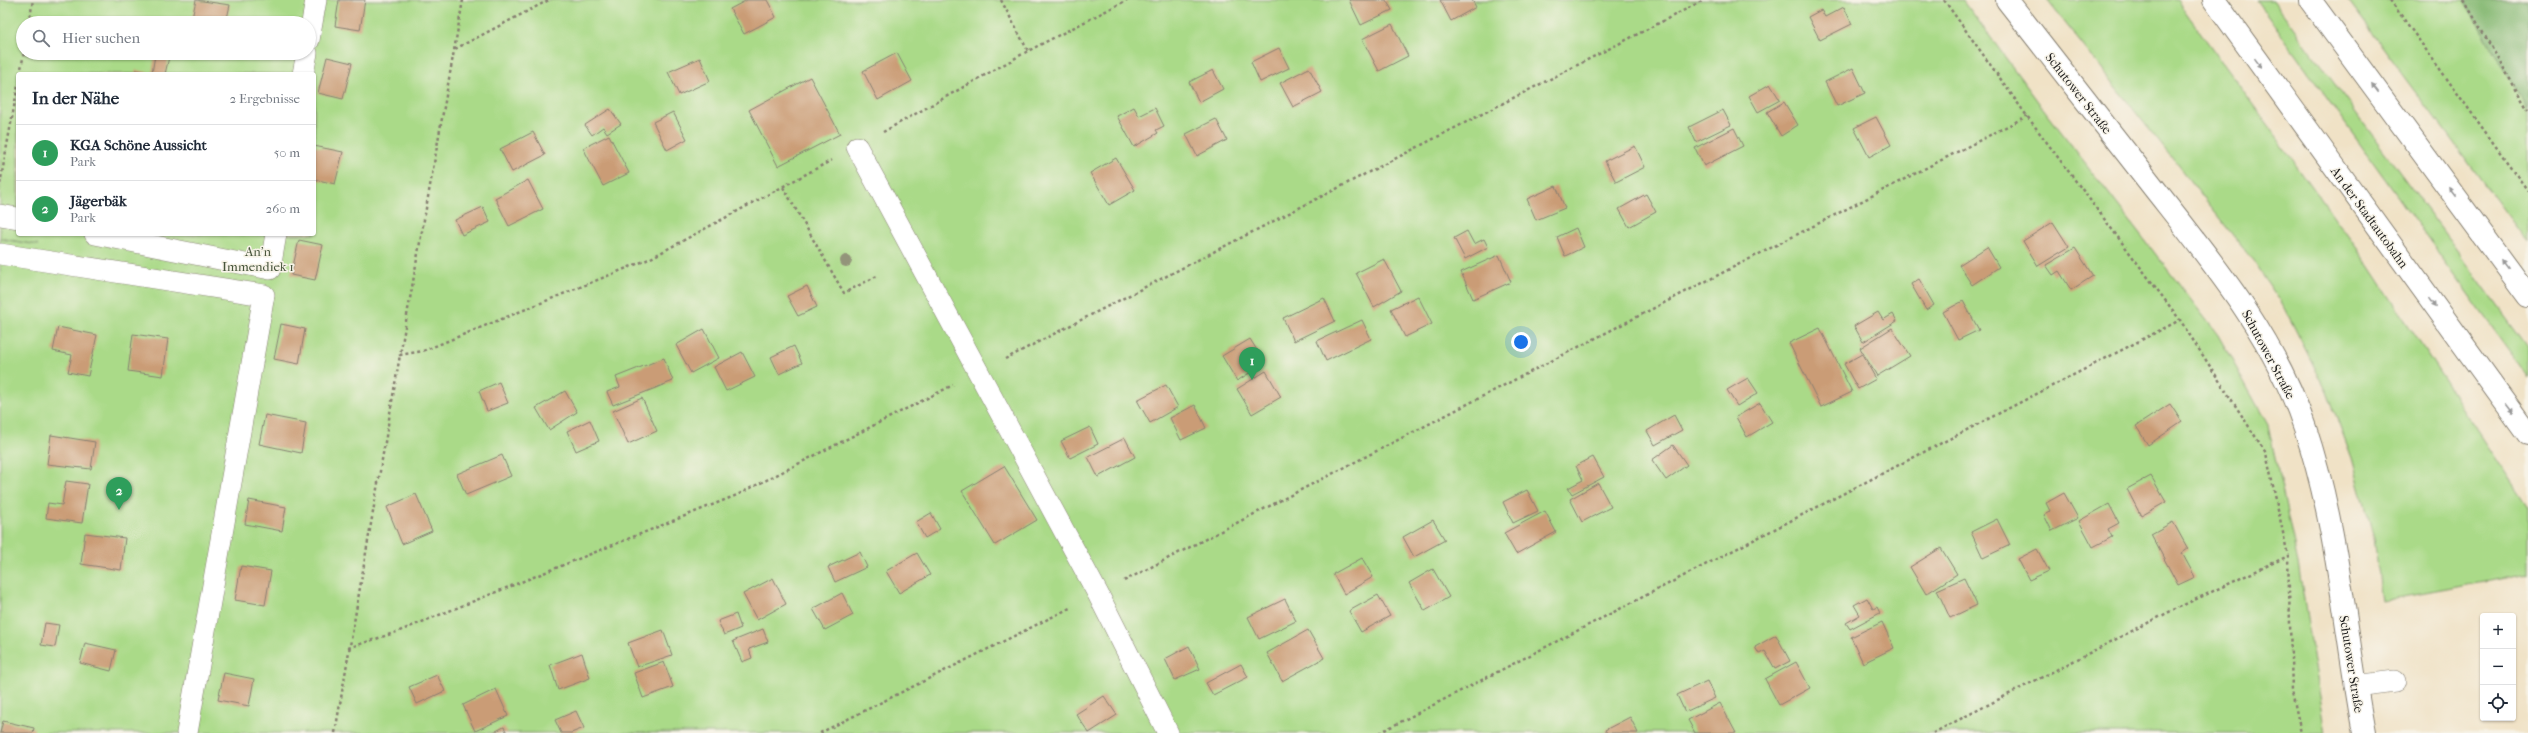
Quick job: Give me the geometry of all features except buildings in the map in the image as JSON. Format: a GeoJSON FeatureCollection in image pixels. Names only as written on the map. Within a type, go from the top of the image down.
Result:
{"type":"FeatureCollection","features":[{"type":"Feature","properties":{"kind":"main road","name":"Schutower Straße"},"geometry":{"type":"LineString","coordinates":[[2007,0],[2207,255],[2252,318],[2286,379],[2305,427],[2324,490],[2355,686],[2364,733]]}},
{"type":"Feature","properties":{"kind":"main road","name":"An der Stadtautobahn"},"geometry":{"type":"LineString","coordinates":[[2214,0],[2528,434]]}},
{"type":"Feature","properties":{"kind":"main road"},"geometry":{"type":"LineString","coordinates":[[2310,0],[2528,296]]}},
{"type":"Feature","properties":{"kind":"lane"},"geometry":{"type":"LineString","coordinates":[[313,16],[316,0]]}},
{"type":"Feature","properties":{"kind":"lane"},"geometry":{"type":"LineString","coordinates":[[303,72],[306,60]]}},
{"type":"Feature","properties":{"kind":"lane"},"geometry":{"type":"LineString","coordinates":[[857,147],[980,372],[1098,594],[1168,733]]}},
{"type":"Feature","properties":{"kind":"lane"},"geometry":{"type":"LineString","coordinates":[[0,215],[16,218]]}},
{"type":"Feature","properties":{"kind":"lane"},"geometry":{"type":"LineString","coordinates":[[105,236],[270,269],[276,236]]}},
{"type":"Feature","properties":{"kind":"lane"},"geometry":{"type":"LineString","coordinates":[[0,254],[264,295],[187,733]]}},
{"type":"Feature","properties":{"kind":"lane"},"geometry":{"type":"LineString","coordinates":[[2355,686],[2395,681]]}},
{"type":"Feature","properties":{"kind":"path"},"geometry":{"type":"LineString","coordinates":[[30,16],[33,0]]}},
{"type":"Feature","properties":{"kind":"path"},"geometry":{"type":"LineString","coordinates":[[334,733],[463,0]]}},
{"type":"Feature","properties":{"kind":"path"},"geometry":{"type":"LineString","coordinates":[[454,49],[549,0]]}},
{"type":"Feature","properties":{"kind":"path"},"geometry":{"type":"LineString","coordinates":[[1001,0],[1028,50]]}},
{"type":"Feature","properties":{"kind":"path"},"geometry":{"type":"LineString","coordinates":[[400,355],[423,351],[649,259],[857,147],[1028,50],[1126,0]]}},
{"type":"Feature","properties":{"kind":"path"},"geometry":{"type":"LineString","coordinates":[[348,648],[397,632],[737,495],[980,372],[1704,0]]}},
{"type":"Feature","properties":{"kind":"path"},"geometry":{"type":"LineString","coordinates":[[1944,0],[2027,116],[2180,320],[2266,453],[2288,556],[2292,691],[2301,733]]}},
{"type":"Feature","properties":{"kind":"path"},"geometry":{"type":"LineString","coordinates":[[2390,0],[2528,191]]}},
{"type":"Feature","properties":{"kind":"path"},"geometry":{"type":"LineString","coordinates":[[2464,0],[2528,110]]}},
{"type":"Feature","properties":{"kind":"path"},"geometry":{"type":"LineString","coordinates":[[20,72],[23,60]]}},
{"type":"Feature","properties":{"kind":"path"},"geometry":{"type":"LineString","coordinates":[[0,184],[16,96]]}},
{"type":"Feature","properties":{"kind":"path"},"geometry":{"type":"LineString","coordinates":[[820,733],[1098,594],[2027,116]]}},
{"type":"Feature","properties":{"kind":"path"},"geometry":{"type":"LineString","coordinates":[[783,187],[844,293],[879,275]]}},
{"type":"Feature","properties":{"kind":"path"},"geometry":{"type":"LineString","coordinates":[[1379,733],[2180,320]]}},
{"type":"Feature","properties":{"kind":"path"},"geometry":{"type":"LineString","coordinates":[[1933,733],[2173,610],[2288,556]]}},
{"type":"Feature","properties":{"kind":"green space","name":"An'n Immendiek 1"},"geometry":{"type":"Polygon","coordinates":[[[0,0],[1963,0],[2039,103],[2218,335],[2268,425],[2298,563],[2326,733],[0,733],[0,239],[38,245],[0,238],[0,0]]]}},
{"type":"Feature","properties":{"kind":"green space"},"geometry":{"type":"Polygon","coordinates":[[[2047,0],[2177,0],[2366,261],[2528,507],[2528,574],[2382,601],[2374,538],[2352,458],[2327,392],[2285,309],[2254,262],[2047,0]]]}},
{"type":"Feature","properties":{"kind":"green space"},"geometry":{"type":"Polygon","coordinates":[[[2256,0],[2273,0],[2528,347],[2528,377],[2256,0]]]}},
{"type":"Feature","properties":{"kind":"green space"},"geometry":{"type":"Polygon","coordinates":[[[2348,0],[2464,0],[2528,110],[2528,243],[2348,0]]]}},
{"type":"Feature","properties":{"kind":"green space"},"geometry":{"type":"Polygon","coordinates":[[[2464,0],[2528,0],[2528,110],[2464,0]]]}},
{"type":"Feature","properties":{"kind":"place","name":"KGA Schöne Aussicht"},"geometry":{"type":"Point","coordinates":[1252,380]}},
{"type":"Feature","properties":{"kind":"place","name":"Jägerbäk"},"geometry":{"type":"Point","coordinates":[119,510]}}]}
